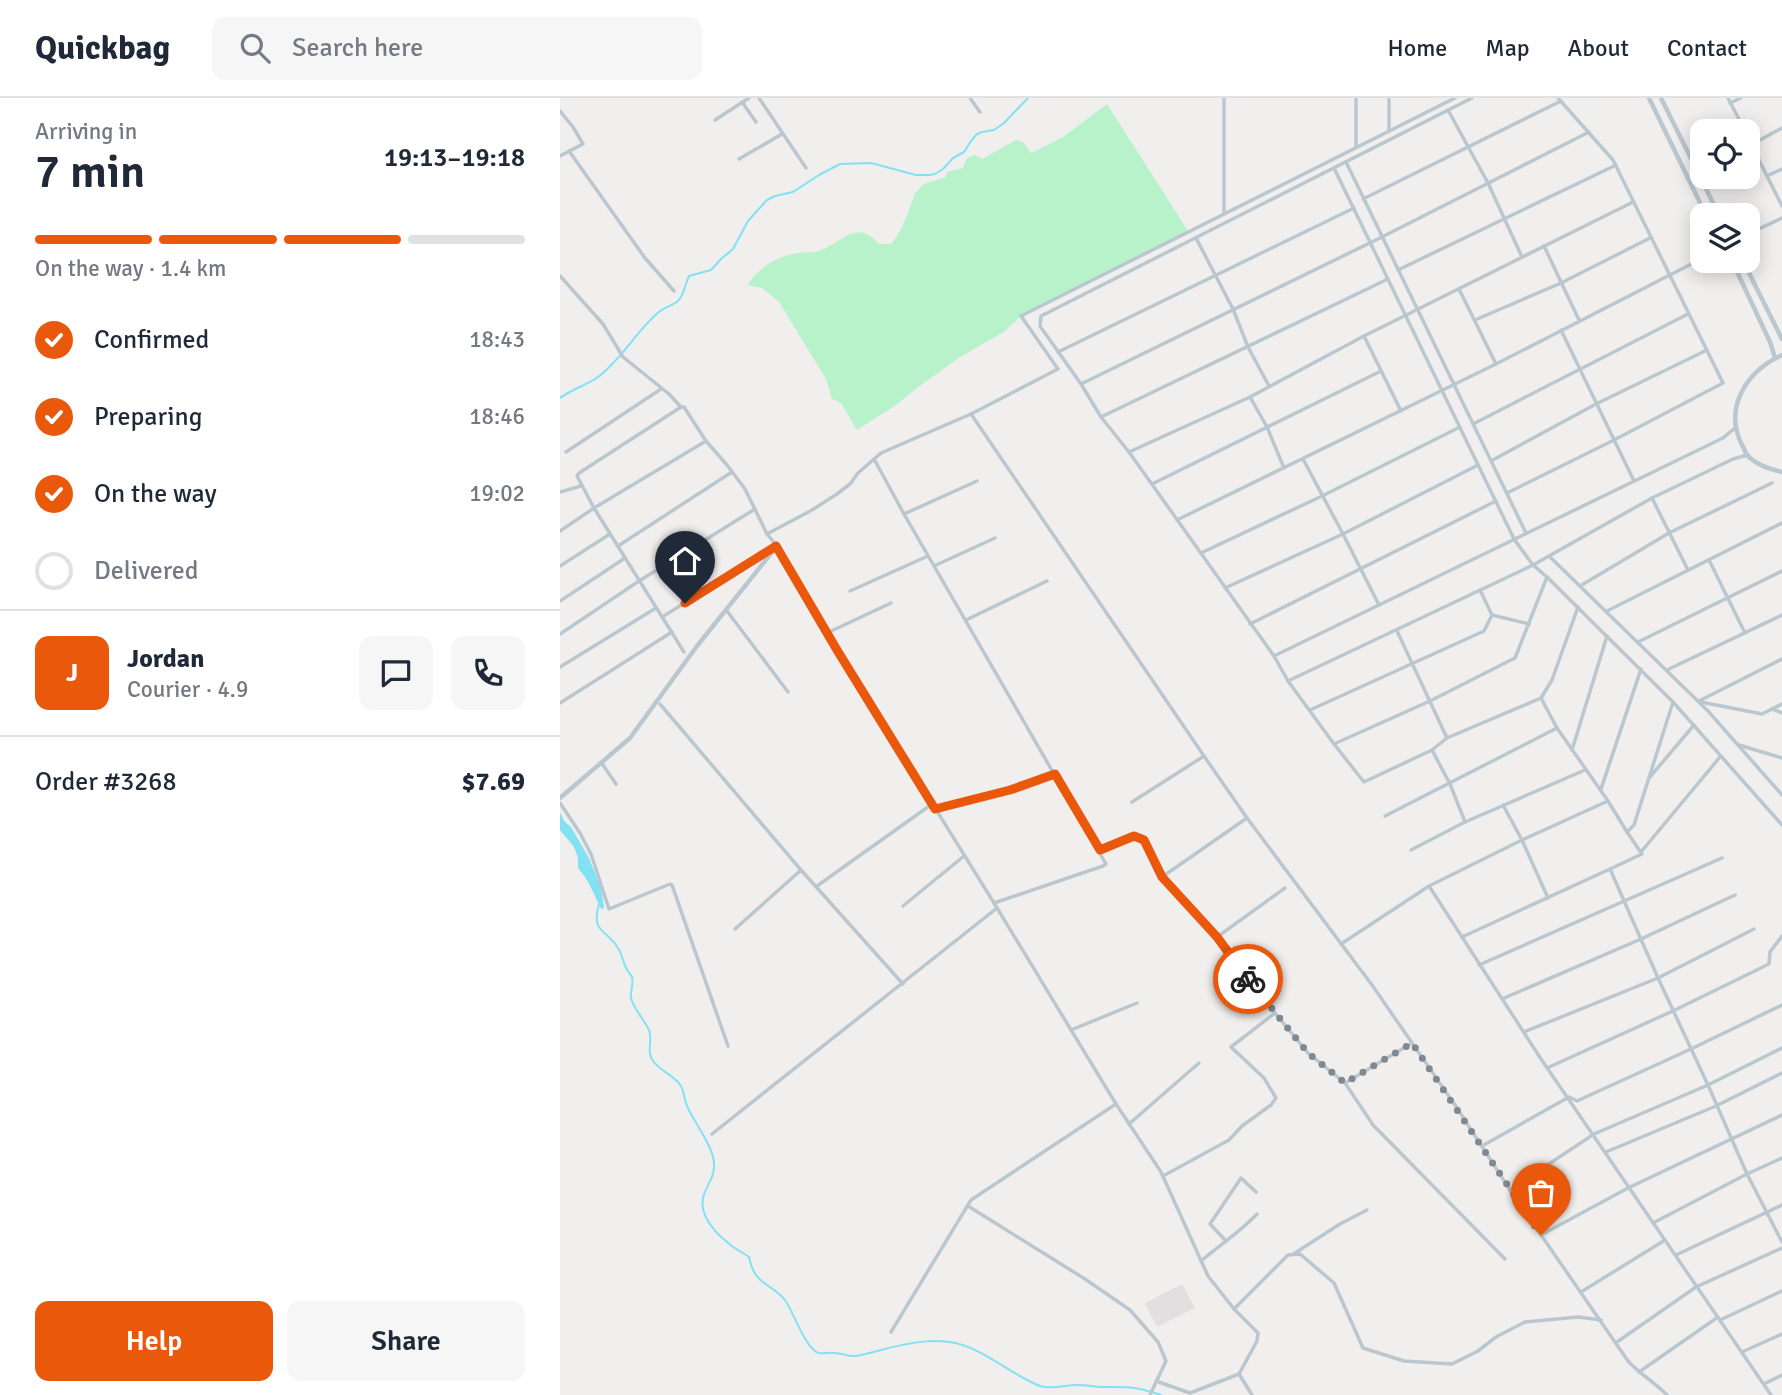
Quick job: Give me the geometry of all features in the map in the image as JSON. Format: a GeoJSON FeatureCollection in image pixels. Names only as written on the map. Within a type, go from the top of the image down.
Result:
{"type":"FeatureCollection","features":[{"type":"Feature","properties":{"kind":"street"},"geometry":{"type":"LineString","coordinates":[[715,120],[749,98]]}},
{"type":"Feature","properties":{"kind":"street"},"geometry":{"type":"LineString","coordinates":[[759,98],[806,168]]}},
{"type":"Feature","properties":{"kind":"street"},"geometry":{"type":"LineString","coordinates":[[970,98],[980,112]]}},
{"type":"Feature","properties":{"kind":"street"},"geometry":{"type":"LineString","coordinates":[[1224,98],[1224,213]]}},
{"type":"Feature","properties":{"kind":"street"},"geometry":{"type":"LineString","coordinates":[[1356,98],[1356,147]]}},
{"type":"Feature","properties":{"kind":"street"},"geometry":{"type":"LineString","coordinates":[[1389,98],[1389,131]]}},
{"type":"Feature","properties":{"kind":"street"},"geometry":{"type":"LineString","coordinates":[[767,534],[837,494],[850,484],[873,458],[971,414],[1058,369],[1021,316],[1455,98]]}},
{"type":"Feature","properties":{"kind":"street"},"geometry":{"type":"LineString","coordinates":[[1472,98],[1041,316],[1040,326],[1101,417],[1129,452],[1274,656],[1288,681],[1364,782],[1432,750],[1447,738],[1541,698],[1552,680],[1578,607]]}},
{"type":"Feature","properties":{"kind":"street"},"geometry":{"type":"LineString","coordinates":[[1649,98],[1700,203]]}},
{"type":"Feature","properties":{"kind":"street"},"geometry":{"type":"LineString","coordinates":[[1661,98],[1713,203]]}},
{"type":"Feature","properties":{"kind":"street"},"geometry":{"type":"LineString","coordinates":[[1739,119],[1729,101],[1741,98]]}},
{"type":"Feature","properties":{"kind":"street"},"geometry":{"type":"LineString","coordinates":[[1363,199],[1560,100],[1616,165],[1707,350],[1723,383],[1507,493]]}},
{"type":"Feature","properties":{"kind":"street"},"geometry":{"type":"LineString","coordinates":[[742,102],[756,122]]}},
{"type":"Feature","properties":{"kind":"street"},"geometry":{"type":"LineString","coordinates":[[1448,110],[1488,183],[1522,257]]}},
{"type":"Feature","properties":{"kind":"street"},"geometry":{"type":"LineString","coordinates":[[560,111],[583,143],[560,156]]}},
{"type":"Feature","properties":{"kind":"street"},"geometry":{"type":"LineString","coordinates":[[1760,140],[1782,128]]}},
{"type":"Feature","properties":{"kind":"street"},"geometry":{"type":"LineString","coordinates":[[1081,384],[1589,132]]}},
{"type":"Feature","properties":{"kind":"street"},"geometry":{"type":"LineString","coordinates":[[738,159],[782,134]]}},
{"type":"Feature","properties":{"kind":"street"},"geometry":{"type":"LineString","coordinates":[[569,151],[645,258],[674,290]]}},
{"type":"Feature","properties":{"kind":"street"},"geometry":{"type":"LineString","coordinates":[[1346,162],[1527,533]]}},
{"type":"Feature","properties":{"kind":"street"},"geometry":{"type":"LineString","coordinates":[[1760,162],[1782,206]]}},
{"type":"Feature","properties":{"kind":"street"},"geometry":{"type":"LineString","coordinates":[[1398,270],[1616,165]]}},
{"type":"Feature","properties":{"kind":"street"},"geometry":{"type":"LineString","coordinates":[[1334,168],[1514,539],[1533,565],[1673,702],[1782,825]]}},
{"type":"Feature","properties":{"kind":"street"},"geometry":{"type":"LineString","coordinates":[[1767,176],[1782,169]]}},
{"type":"Feature","properties":{"kind":"street"},"geometry":{"type":"LineString","coordinates":[[1129,452],[1250,397],[1364,336],[1633,202]]}},
{"type":"Feature","properties":{"kind":"street"},"geometry":{"type":"LineString","coordinates":[[1058,352],[1354,208]]}},
{"type":"Feature","properties":{"kind":"street"},"geometry":{"type":"LineString","coordinates":[[1760,228],[1782,218]]}},
{"type":"Feature","properties":{"kind":"street"},"geometry":{"type":"LineString","coordinates":[[1196,238],[1269,386]]}},
{"type":"Feature","properties":{"kind":"street"},"geometry":{"type":"LineString","coordinates":[[1475,320],[1561,283],[1651,238]]}},
{"type":"Feature","properties":{"kind":"street"},"geometry":{"type":"LineString","coordinates":[[1544,246],[1579,321]]}},
{"type":"Feature","properties":{"kind":"street"},"geometry":{"type":"LineString","coordinates":[[1177,520],[1496,364],[1690,264]]}},
{"type":"Feature","properties":{"kind":"street"},"geometry":{"type":"LineString","coordinates":[[1738,273],[1775,358]]}},
{"type":"Feature","properties":{"kind":"street"},"geometry":{"type":"LineString","coordinates":[[1749,273],[1782,339]]}},
{"type":"Feature","properties":{"kind":"street"},"geometry":{"type":"LineString","coordinates":[[560,276],[603,324],[623,357],[684,407],[706,441],[745,489],[767,534],[827,633],[1163,1176],[1208,1276],[1234,1309],[1258,1333],[1257,1341],[1239,1374],[1190,1394],[1156,1381]]}},
{"type":"Feature","properties":{"kind":"street"},"geometry":{"type":"LineString","coordinates":[[1101,417],[1388,279]]}},
{"type":"Feature","properties":{"kind":"street"},"geometry":{"type":"LineString","coordinates":[[1459,289],[1496,364]]}},
{"type":"Feature","properties":{"kind":"street"},"geometry":{"type":"LineString","coordinates":[[1473,424],[1688,314]]}},
{"type":"Feature","properties":{"kind":"street"},"geometry":{"type":"LineString","coordinates":[[1561,331],[1634,481]]}},
{"type":"Feature","properties":{"kind":"street"},"geometry":{"type":"LineString","coordinates":[[1364,336],[1401,411]]}},
{"type":"Feature","properties":{"kind":"street"},"geometry":{"type":"LineString","coordinates":[[1491,461],[1596,404],[1707,350]]}},
{"type":"Feature","properties":{"kind":"street"},"geometry":{"type":"LineString","coordinates":[[1782,355],[1758,370],[1745,384],[1739,396],[1735,428],[1748,455],[1770,469],[1782,472]]}},
{"type":"Feature","properties":{"kind":"street"},"geometry":{"type":"LineString","coordinates":[[1152,484],[1381,372]]}},
{"type":"Feature","properties":{"kind":"street"},"geometry":{"type":"LineString","coordinates":[[566,452],[661,389]]}},
{"type":"Feature","properties":{"kind":"street"},"geometry":{"type":"LineString","coordinates":[[1250,397],[1267,427],[1284,468]]}},
{"type":"Feature","properties":{"kind":"street"},"geometry":{"type":"LineString","coordinates":[[681,407],[579,473],[577,477],[684,652]]}},
{"type":"Feature","properties":{"kind":"street"},"geometry":{"type":"LineString","coordinates":[[971,414],[1204,757],[1372,985],[1628,1362],[1667,1395]]}},
{"type":"Feature","properties":{"kind":"street"},"geometry":{"type":"LineString","coordinates":[[1201,554],[1460,427]]}},
{"type":"Feature","properties":{"kind":"street"},"geometry":{"type":"LineString","coordinates":[[1274,656],[1723,438],[1735,428]]}},
{"type":"Feature","properties":{"kind":"street"},"geometry":{"type":"LineString","coordinates":[[560,531],[706,441]]}},
{"type":"Feature","properties":{"kind":"street"},"geometry":{"type":"LineString","coordinates":[[1288,681],[1533,565],[1652,498],[1733,459],[1748,455]]}},
{"type":"Feature","properties":{"kind":"street"},"geometry":{"type":"LineString","coordinates":[[712,1134],[903,984],[996,905],[1106,864],[873,458]]}},
{"type":"Feature","properties":{"kind":"street"},"geometry":{"type":"LineString","coordinates":[[1303,459],[1379,605]]}},
{"type":"Feature","properties":{"kind":"street"},"geometry":{"type":"LineString","coordinates":[[1225,588],[1343,534],[1479,465]]}},
{"type":"Feature","properties":{"kind":"street"},"geometry":{"type":"LineString","coordinates":[[618,546],[732,472]]}},
{"type":"Feature","properties":{"kind":"street"},"geometry":{"type":"LineString","coordinates":[[904,514],[978,481]]}},
{"type":"Feature","properties":{"kind":"street"},"geometry":{"type":"LineString","coordinates":[[1580,586],[1669,533],[1772,483]]}},
{"type":"Feature","properties":{"kind":"street"},"geometry":{"type":"LineString","coordinates":[[560,492],[581,486]]}},
{"type":"Feature","properties":{"kind":"street"},"geometry":{"type":"LineString","coordinates":[[1652,498],[1688,570]]}},
{"type":"Feature","properties":{"kind":"street"},"geometry":{"type":"LineString","coordinates":[[1251,624],[1496,501]]}},
{"type":"Feature","properties":{"kind":"street"},"geometry":{"type":"LineString","coordinates":[[560,634],[755,509]]}},
{"type":"Feature","properties":{"kind":"street"},"geometry":{"type":"LineString","coordinates":[[1607,611],[1782,523]]}},
{"type":"Feature","properties":{"kind":"street"},"geometry":{"type":"LineString","coordinates":[[560,566],[610,534]]}},
{"type":"Feature","properties":{"kind":"street"},"geometry":{"type":"LineString","coordinates":[[934,566],[995,538]]}},
{"type":"Feature","properties":{"kind":"street"},"geometry":{"type":"LineString","coordinates":[[728,1046],[672,885],[610,909],[591,854],[560,800],[630,738],[776,546]]}},
{"type":"Feature","properties":{"kind":"street"},"geometry":{"type":"LineString","coordinates":[[662,617],[776,546]]}},
{"type":"Feature","properties":{"kind":"street"},"geometry":{"type":"LineString","coordinates":[[850,590],[928,556]]}},
{"type":"Feature","properties":{"kind":"street"},"geometry":{"type":"LineString","coordinates":[[1549,556],[1699,701],[1782,795]]}},
{"type":"Feature","properties":{"kind":"street"},"geometry":{"type":"LineString","coordinates":[[560,601],[625,558]]}},
{"type":"Feature","properties":{"kind":"street"},"geometry":{"type":"LineString","coordinates":[[1709,560],[1745,633]]}},
{"type":"Feature","properties":{"kind":"street"},"geometry":{"type":"LineString","coordinates":[[1638,642],[1782,571]]}},
{"type":"Feature","properties":{"kind":"street"},"geometry":{"type":"LineString","coordinates":[[1334,744],[1430,701],[1515,658],[1547,576]]}},
{"type":"Feature","properties":{"kind":"street"},"geometry":{"type":"LineString","coordinates":[[966,620],[1046,581]]}},
{"type":"Feature","properties":{"kind":"street"},"geometry":{"type":"LineString","coordinates":[[1480,590],[1492,615]]}},
{"type":"Feature","properties":{"kind":"street"},"geometry":{"type":"LineString","coordinates":[[827,633],[891,603]]}},
{"type":"Feature","properties":{"kind":"street"},"geometry":{"type":"LineString","coordinates":[[560,667],[656,608]]}},
{"type":"Feature","properties":{"kind":"street"},"geometry":{"type":"LineString","coordinates":[[727,611],[788,692]]}},
{"type":"Feature","properties":{"kind":"street"},"geometry":{"type":"LineString","coordinates":[[1492,615],[1529,624]]}},
{"type":"Feature","properties":{"kind":"street"},"geometry":{"type":"LineString","coordinates":[[1310,710],[1484,631],[1492,615]]}},
{"type":"Feature","properties":{"kind":"street"},"geometry":{"type":"LineString","coordinates":[[1667,670],[1782,615]]}},
{"type":"Feature","properties":{"kind":"street"},"geometry":{"type":"LineString","coordinates":[[1396,631],[1447,738]]}},
{"type":"Feature","properties":{"kind":"street"},"geometry":{"type":"LineString","coordinates":[[560,703],[672,632]]}},
{"type":"Feature","properties":{"kind":"street"},"geometry":{"type":"LineString","coordinates":[[1572,750],[1607,636]]}},
{"type":"Feature","properties":{"kind":"street"},"geometry":{"type":"LineString","coordinates":[[1699,701],[1782,659]]}},
{"type":"Feature","properties":{"kind":"street"},"geometry":{"type":"LineString","coordinates":[[1601,789],[1641,669]]}},
{"type":"Feature","properties":{"kind":"street"},"geometry":{"type":"LineString","coordinates":[[1541,698],[1557,728],[1601,789],[1641,852]]}},
{"type":"Feature","properties":{"kind":"street"},"geometry":{"type":"LineString","coordinates":[[1699,701],[1762,714],[1782,704]]}},
{"type":"Feature","properties":{"kind":"street"},"geometry":{"type":"LineString","coordinates":[[1627,832],[1634,825],[1673,702]]}},
{"type":"Feature","properties":{"kind":"street"},"geometry":{"type":"LineString","coordinates":[[660,704],[801,870],[903,984]]}},
{"type":"Feature","properties":{"kind":"street"},"geometry":{"type":"LineString","coordinates":[[1772,709],[1782,713]]}},
{"type":"Feature","properties":{"kind":"street"},"geometry":{"type":"LineString","coordinates":[[1649,779],[1694,725]]}},
{"type":"Feature","properties":{"kind":"street"},"geometry":{"type":"LineString","coordinates":[[1385,817],[1557,728]]}},
{"type":"Feature","properties":{"kind":"street"},"geometry":{"type":"LineString","coordinates":[[1737,744],[1782,758]]}},
{"type":"Feature","properties":{"kind":"street"},"geometry":{"type":"LineString","coordinates":[[1432,750],[1450,784],[1465,822]]}},
{"type":"Feature","properties":{"kind":"street"},"geometry":{"type":"LineString","coordinates":[[1462,937],[1642,854],[1721,756]]}},
{"type":"Feature","properties":{"kind":"street"},"geometry":{"type":"LineString","coordinates":[[1132,802],[1204,757]]}},
{"type":"Feature","properties":{"kind":"street"},"geometry":{"type":"LineString","coordinates":[[601,762],[616,784]]}},
{"type":"Feature","properties":{"kind":"street"},"geometry":{"type":"LineString","coordinates":[[1410,850],[1465,822],[1585,770]]}},
{"type":"Feature","properties":{"kind":"street"},"geometry":{"type":"LineString","coordinates":[[816,886],[933,807],[1010,790],[1055,774]]}},
{"type":"Feature","properties":{"kind":"street"},"geometry":{"type":"LineString","coordinates":[[1341,944],[1429,886],[1608,801]]}},
{"type":"Feature","properties":{"kind":"street"},"geometry":{"type":"LineString","coordinates":[[1503,805],[1548,898]]}},
{"type":"Feature","properties":{"kind":"street"},"geometry":{"type":"LineString","coordinates":[[1162,877],[1247,818]]}},
{"type":"Feature","properties":{"kind":"street"},"geometry":{"type":"LineString","coordinates":[[1100,850],[1134,836],[1144,840],[1162,877],[1217,937],[1308,1053],[1345,1083],[1373,1125],[1505,1259]]}},
{"type":"Feature","properties":{"kind":"street"},"geometry":{"type":"LineString","coordinates":[[903,906],[964,856]]}},
{"type":"Feature","properties":{"kind":"street"},"geometry":{"type":"LineString","coordinates":[[1479,965],[1721,858]]}},
{"type":"Feature","properties":{"kind":"street"},"geometry":{"type":"LineString","coordinates":[[1610,869],[1746,1174],[1782,1242]]}},
{"type":"Feature","properties":{"kind":"street"},"geometry":{"type":"LineString","coordinates":[[735,929],[801,870]]}},
{"type":"Feature","properties":{"kind":"street"},"geometry":{"type":"LineString","coordinates":[[1429,886],[1547,1068],[1771,1395]]}},
{"type":"Feature","properties":{"kind":"street"},"geometry":{"type":"LineString","coordinates":[[1217,937],[1285,888]]}},
{"type":"Feature","properties":{"kind":"street"},"geometry":{"type":"LineString","coordinates":[[1502,999],[1735,895]]}},
{"type":"Feature","properties":{"kind":"street"},"geometry":{"type":"LineString","coordinates":[[1524,1032],[1658,978],[1755,929]]}},
{"type":"Feature","properties":{"kind":"street"},"geometry":{"type":"LineString","coordinates":[[1547,1068],[1769,964],[1770,952],[1782,936]]}},
{"type":"Feature","properties":{"kind":"street"},"geometry":{"type":"LineString","coordinates":[[1071,1030],[1137,1003]]}},
{"type":"Feature","properties":{"kind":"street"},"geometry":{"type":"LineString","coordinates":[[1569,1097],[1577,1101],[1782,1005]]}},
{"type":"Feature","properties":{"kind":"street"},"geometry":{"type":"LineString","coordinates":[[1163,1176],[1229,1140],[1276,1098],[1264,1078],[1231,1047],[1275,1013]]}},
{"type":"Feature","properties":{"kind":"street"},"geometry":{"type":"LineString","coordinates":[[1345,1083],[1412,1043]]}},
{"type":"Feature","properties":{"kind":"street"},"geometry":{"type":"LineString","coordinates":[[1510,1190],[1594,1134],[1708,1085],[1782,1048]]}},
{"type":"Feature","properties":{"kind":"street"},"geometry":{"type":"LineString","coordinates":[[1129,1124],[1199,1063]]}},
{"type":"Feature","properties":{"kind":"street"},"geometry":{"type":"LineString","coordinates":[[1606,1152],[1716,1106],[1782,1073]]}},
{"type":"Feature","properties":{"kind":"street"},"geometry":{"type":"LineString","coordinates":[[1482,1146],[1569,1097]]}},
{"type":"Feature","properties":{"kind":"street"},"geometry":{"type":"LineString","coordinates":[[891,1332],[971,1200],[1116,1104]]}},
{"type":"Feature","properties":{"kind":"street"},"geometry":{"type":"LineString","coordinates":[[1541,1235],[1628,1188],[1782,1115]]}},
{"type":"Feature","properties":{"kind":"street"},"geometry":{"type":"LineString","coordinates":[[1653,1223],[1782,1158]]}},
{"type":"Feature","properties":{"kind":"street"},"geometry":{"type":"LineString","coordinates":[[1226,1241],[1210,1224],[1241,1178],[1256,1192]]}},
{"type":"Feature","properties":{"kind":"street"},"geometry":{"type":"LineString","coordinates":[[1675,1255],[1782,1205]]}},
{"type":"Feature","properties":{"kind":"street"},"geometry":{"type":"LineString","coordinates":[[968,1206],[1130,1310],[1158,1342],[1166,1361],[1150,1395]]}},
{"type":"Feature","properties":{"kind":"street"},"geometry":{"type":"LineString","coordinates":[[1293,1254],[1367,1210]]}},
{"type":"Feature","properties":{"kind":"street"},"geometry":{"type":"LineString","coordinates":[[1201,1261],[1239,1233],[1257,1214]]}},
{"type":"Feature","properties":{"kind":"street"},"geometry":{"type":"LineString","coordinates":[[1581,1292],[1665,1240]]}},
{"type":"Feature","properties":{"kind":"street"},"geometry":{"type":"LineString","coordinates":[[1616,1342],[1696,1287],[1782,1248]]}},
{"type":"Feature","properties":{"kind":"street"},"geometry":{"type":"LineString","coordinates":[[1234,1309],[1288,1255],[1300,1254],[1334,1283],[1363,1348],[1405,1361],[1452,1364],[1478,1351],[1496,1336],[1525,1322],[1578,1317],[1601,1320]]}},
{"type":"Feature","properties":{"kind":"street"},"geometry":{"type":"LineString","coordinates":[[1638,1372],[1719,1318],[1782,1291]]}},
{"type":"Feature","properties":{"kind":"street"},"geometry":{"type":"LineString","coordinates":[[1742,1352],[1782,1334]]}},
{"type":"Feature","properties":{"kind":"street"},"geometry":{"type":"LineString","coordinates":[[1239,1374],[1252,1395]]}},
{"type":"Feature","properties":{"kind":"street"},"geometry":{"type":"LineString","coordinates":[[1764,1384],[1782,1375]]}},
{"type":"Feature","properties":{"kind":"shaded area"},"geometry":{"type":"Polygon","coordinates":[[[1182,1284],[1195,1308],[1157,1327],[1145,1303],[1182,1284]]]}},
{"type":"Feature","properties":{"kind":"green space"},"geometry":{"type":"Polygon","coordinates":[[[1107,104],[1188,231],[1021,316],[1005,331],[957,359],[896,405],[857,430],[841,403],[832,399],[826,379],[779,302],[762,288],[747,285],[763,268],[776,260],[790,254],[824,249],[847,235],[862,233],[879,244],[891,244],[899,233],[915,193],[924,184],[946,177],[947,172],[963,168],[967,158],[975,155],[982,159],[1016,140],[1023,142],[1031,153],[1063,137],[1107,104]]]}},
{"type":"Feature","properties":{"kind":"water"},"geometry":{"type":"Polygon","coordinates":[[[560,812],[589,858],[601,888],[604,907],[602,910],[578,868],[574,847],[560,830],[560,812]]]}},
{"type":"Feature","properties":{"kind":"waterway"},"geometry":{"type":"LineString","coordinates":[[560,398],[607,370],[661,310],[678,301],[689,276],[711,270],[733,249],[748,221],[767,200],[793,192],[840,164],[871,163],[916,175],[935,174],[964,152],[977,134],[994,130],[1004,123],[1028,98]]}},
{"type":"Feature","properties":{"kind":"waterway"},"geometry":{"type":"LineString","coordinates":[[599,904],[598,925],[618,948],[632,977],[631,998],[649,1030],[651,1057],[681,1086],[687,1106],[713,1156],[714,1171],[703,1199],[707,1220],[732,1246],[749,1257],[759,1278],[785,1300],[814,1350],[819,1353],[853,1356],[915,1343],[950,1342],[974,1349],[1040,1386],[1126,1387],[1161,1395]]}},
{"type":"Feature","properties":{"kind":"way so far"},"geometry":{"type":"LineString","coordinates":[[1248,979],[1308,1053],[1345,1083],[1412,1043],[1541,1235]]}},
{"type":"Feature","properties":{"kind":"route"},"geometry":{"type":"LineString","coordinates":[[685,603],[776,546],[935,809],[1010,790],[1055,774],[1100,850],[1134,836],[1144,840],[1162,877],[1217,937],[1248,979]]}}]}
